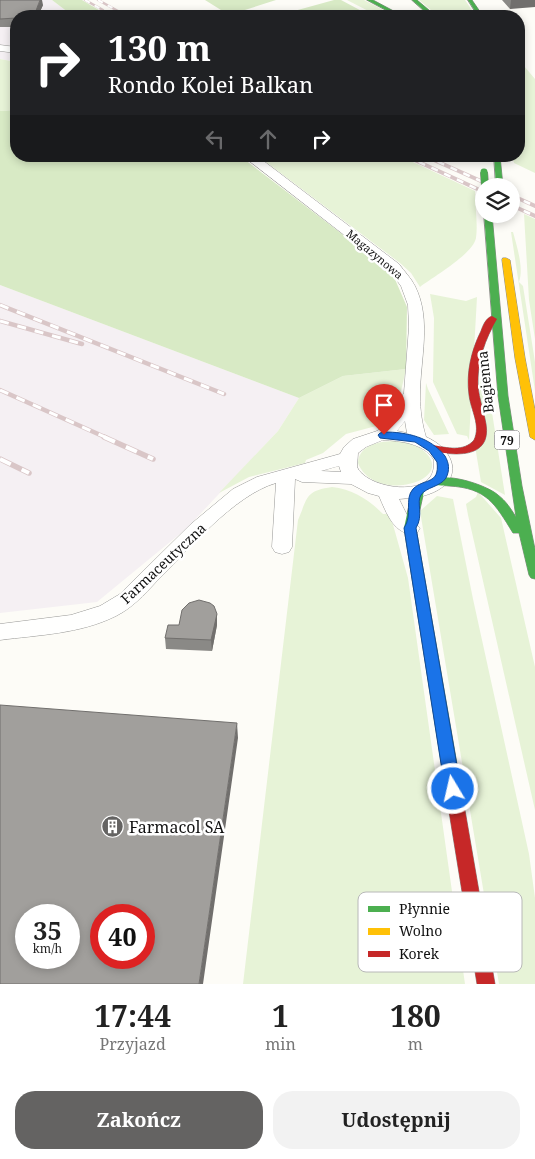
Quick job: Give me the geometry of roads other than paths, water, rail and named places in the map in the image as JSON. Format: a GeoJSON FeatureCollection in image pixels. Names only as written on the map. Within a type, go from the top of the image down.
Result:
{"type":"FeatureCollection","features":[{"type":"Feature","properties":{"kind":"main road"},"geometry":{"type":"LineString","coordinates":[[369,0],[388,10]]}},
{"type":"Feature","properties":{"kind":"main road"},"geometry":{"type":"LineString","coordinates":[[409,2],[423,10]]}},
{"type":"Feature","properties":{"kind":"main road"},"geometry":{"type":"LineString","coordinates":[[498,162],[500,178]]}},
{"type":"Feature","properties":{"kind":"main road"},"geometry":{"type":"LineString","coordinates":[[484,167],[485,178]]}},
{"type":"Feature","properties":{"kind":"main road","name":"Bagienna"},"geometry":{"type":"LineString","coordinates":[[488,223],[493,318],[503,418],[535,575]]}},
{"type":"Feature","properties":{"kind":"main road","name":"79"},"geometry":{"type":"LineString","coordinates":[[505,247],[520,358],[535,437]]}},
{"type":"Feature","properties":{"kind":"main road"},"geometry":{"type":"LineString","coordinates":[[426,444],[450,451],[465,450],[477,444],[480,440],[481,428],[473,378],[482,336],[493,318]]}},
{"type":"Feature","properties":{"kind":"main road"},"geometry":{"type":"LineString","coordinates":[[436,482],[450,481],[468,484],[481,488],[498,500],[508,510],[531,561]]}},
{"type":"Feature","properties":{"kind":"main road"},"geometry":{"type":"LineString","coordinates":[[418,491],[414,498],[413,507],[415,520],[410,528],[471,892]]}},
{"type":"Feature","properties":{"kind":"street","name":"Magazynowa"},"geometry":{"type":"LineString","coordinates":[[257,162],[387,261],[407,281],[417,315],[414,371],[410,396],[411,415],[426,444]]}},
{"type":"Feature","properties":{"kind":"street","name":"Magazynowa"},"geometry":{"type":"LineString","coordinates":[[384,435],[396,421],[410,396]]}},
{"type":"Feature","properties":{"kind":"street"},"geometry":{"type":"LineString","coordinates":[[384,435],[401,436],[426,444],[439,455],[444,469],[436,482],[418,491],[387,492],[369,487],[355,478],[348,468],[350,451],[363,440],[384,435]]}},
{"type":"Feature","properties":{"kind":"street","name":"Farmaceutyczna"},"geometry":{"type":"LineString","coordinates":[[0,632],[72,622],[100,614],[112,608],[141,586],[205,523],[240,493],[264,482],[348,458]]}},
{"type":"Feature","properties":{"kind":"street"},"geometry":{"type":"LineString","coordinates":[[282,547],[286,476]]}},
{"type":"Feature","properties":{"kind":"street","name":"Farmaceutyczna"},"geometry":{"type":"LineString","coordinates":[[286,476],[355,478]]}},
{"type":"Feature","properties":{"kind":"street"},"geometry":{"type":"LineString","coordinates":[[387,492],[399,518],[410,528]]}},
{"type":"Feature","properties":{"kind":"railway"},"geometry":{"type":"LineString","coordinates":[[85,0],[103,10]]}},
{"type":"Feature","properties":{"kind":"railway"},"geometry":{"type":"LineString","coordinates":[[98,0],[116,10]]}},
{"type":"Feature","properties":{"kind":"railway"},"geometry":{"type":"LineString","coordinates":[[419,162],[475,188]]}},
{"type":"Feature","properties":{"kind":"railway"},"geometry":{"type":"LineString","coordinates":[[438,162],[475,178]]}},
{"type":"Feature","properties":{"kind":"railway"},"geometry":{"type":"LineString","coordinates":[[520,199],[535,206]]}},
{"type":"Feature","properties":{"kind":"railway"},"geometry":{"type":"LineString","coordinates":[[520,209],[535,216]]}},
{"type":"Feature","properties":{"kind":"railway"},"geometry":{"type":"LineString","coordinates":[[0,305],[224,394]]}},
{"type":"Feature","properties":{"kind":"railway"},"geometry":{"type":"LineString","coordinates":[[0,321],[82,344]]}},
{"type":"Feature","properties":{"kind":"railway"},"geometry":{"type":"LineString","coordinates":[[0,390],[107,438]]}},
{"type":"Feature","properties":{"kind":"railway"},"geometry":{"type":"LineString","coordinates":[[104,437],[153,459]]}},
{"type":"Feature","properties":{"kind":"railway"},"geometry":{"type":"LineString","coordinates":[[0,459],[29,473]]}},
{"type":"Feature","properties":{"kind":"place","name":"Farmacol SA"},"geometry":{"type":"Point","coordinates":[113,827]}}]}
